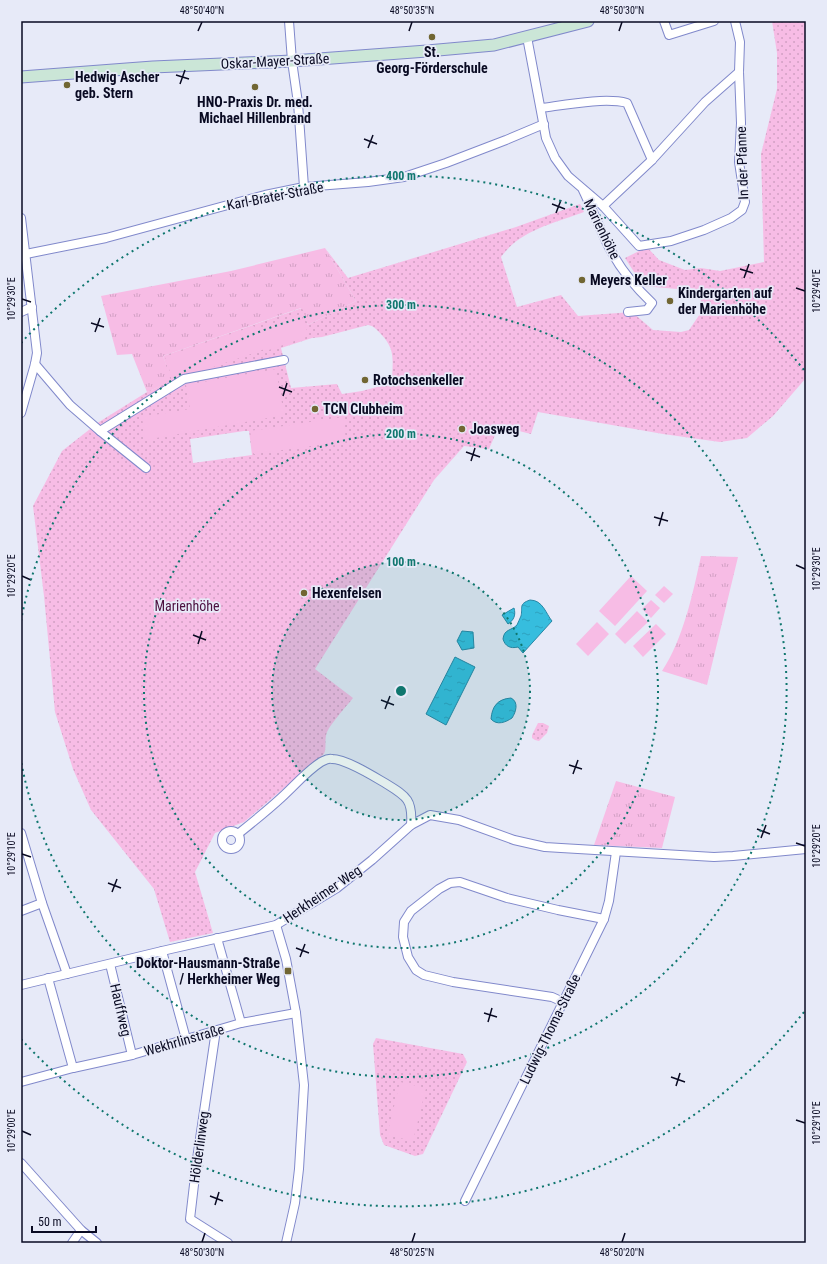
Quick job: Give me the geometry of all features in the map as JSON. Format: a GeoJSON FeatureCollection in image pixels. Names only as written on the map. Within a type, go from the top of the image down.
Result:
{"type":"FeatureCollection","features":[{"type":"Feature","properties":{"kind":"main road","name":"Oskar-Mayer-Straße"},"geometry":{"type":"LineString","coordinates":[[21,77],[153,68],[292,61],[494,45],[588,21]]}},
{"type":"Feature","properties":{"kind":"street"},"geometry":{"type":"LineString","coordinates":[[289,21],[292,61],[298,103],[304,187]]}},
{"type":"Feature","properties":{"kind":"street"},"geometry":{"type":"LineString","coordinates":[[664,21],[669,35],[714,21]]}},
{"type":"Feature","properties":{"kind":"street","name":"In der Pfanne"},"geometry":{"type":"LineString","coordinates":[[527,37],[546,138],[555,158],[568,176],[603,206],[639,246],[671,241],[704,230],[731,218],[742,210],[745,202],[739,162],[741,123],[739,72],[740,42],[735,21]]}},
{"type":"Feature","properties":{"kind":"street"},"geometry":{"type":"LineString","coordinates":[[603,206],[652,160],[705,102],[739,72]]}},
{"type":"Feature","properties":{"kind":"street"},"geometry":{"type":"LineString","coordinates":[[541,108],[579,103],[619,101],[627,103],[652,160]]}},
{"type":"Feature","properties":{"kind":"street","name":"Karl-Brater-Straße"},"geometry":{"type":"LineString","coordinates":[[26,254],[106,238],[258,197],[304,187],[368,182],[404,176],[446,163],[544,124]]}},
{"type":"Feature","properties":{"kind":"street","name":"Marienhöhe"},"geometry":{"type":"LineString","coordinates":[[582,188],[606,243],[624,272],[652,303],[647,310],[628,312]]}},
{"type":"Feature","properties":{"kind":"street"},"geometry":{"type":"LineString","coordinates":[[21,218],[37,353],[21,413]]}},
{"type":"Feature","properties":{"kind":"street"},"geometry":{"type":"LineString","coordinates":[[21,312],[32,307]]}},
{"type":"Feature","properties":{"kind":"street"},"geometry":{"type":"LineString","coordinates":[[100,431],[184,379],[284,360]]}},
{"type":"Feature","properties":{"kind":"street"},"geometry":{"type":"LineString","coordinates":[[35,364],[70,405],[146,468]]}},
{"type":"Feature","properties":{"kind":"street"},"geometry":{"type":"LineString","coordinates":[[238,834],[313,768],[326,759],[332,758],[338,759],[360,769],[401,793],[410,802],[411,825]]}},
{"type":"Feature","properties":{"kind":"street","name":"Herkheimer Weg"},"geometry":{"type":"LineString","coordinates":[[21,985],[276,925],[337,888],[372,860],[411,825],[430,815],[444,816],[459,820],[514,840],[545,847],[714,857],[806,849]]}},
{"type":"Feature","properties":{"kind":"street"},"geometry":{"type":"LineString","coordinates":[[21,833],[42,903],[67,974]]}},
{"type":"Feature","properties":{"kind":"street","name":"Ludwig-Thoma-Straße"},"geometry":{"type":"LineString","coordinates":[[465,1201],[604,919],[609,901],[616,852]]}},
{"type":"Feature","properties":{"kind":"street"},"geometry":{"type":"LineString","coordinates":[[563,1002],[552,997],[453,982],[424,975],[416,970],[408,957],[403,937],[404,922],[411,911],[438,889],[450,883],[460,882],[507,898],[565,912],[604,919]]}},
{"type":"Feature","properties":{"kind":"street"},"geometry":{"type":"LineString","coordinates":[[21,911],[42,903]]}},
{"type":"Feature","properties":{"kind":"street"},"geometry":{"type":"LineString","coordinates":[[276,925],[286,960],[296,1013],[304,1085],[299,1169],[286,1243]]}},
{"type":"Feature","properties":{"kind":"street"},"geometry":{"type":"LineString","coordinates":[[217,938],[241,1023]]}},
{"type":"Feature","properties":{"kind":"street"},"geometry":{"type":"LineString","coordinates":[[162,951],[186,1039]]}},
{"type":"Feature","properties":{"kind":"street","name":"Hauffweg"},"geometry":{"type":"LineString","coordinates":[[110,964],[132,1055]]}},
{"type":"Feature","properties":{"kind":"street"},"geometry":{"type":"LineString","coordinates":[[48,978],[73,1068]]}},
{"type":"Feature","properties":{"kind":"street","name":"Wekhrlinstraße"},"geometry":{"type":"LineString","coordinates":[[21,1082],[73,1068],[132,1055],[241,1023],[296,1013]]}},
{"type":"Feature","properties":{"kind":"street","name":"Hölderlinweg"},"geometry":{"type":"LineString","coordinates":[[216,1030],[197,1159],[190,1219],[228,1243]]}},
{"type":"Feature","properties":{"kind":"street"},"geometry":{"type":"LineString","coordinates":[[21,1163],[81,1230],[96,1243]]}},
{"type":"Feature","properties":{"kind":"street"},"geometry":{"type":"LineString","coordinates":[[72,1243],[81,1230]]}},
{"type":"Feature","properties":{"kind":"green space","name":"Marienhöhe"},"geometry":{"type":"Polygon","coordinates":[[[772,21],[806,21],[806,378],[773,416],[747,438],[720,442],[663,434],[538,412],[531,434],[499,426],[489,449],[464,446],[434,480],[315,669],[353,698],[329,728],[327,732],[324,754],[244,822],[215,833],[195,872],[213,933],[170,942],[154,889],[91,810],[73,769],[55,712],[44,596],[33,506],[62,451],[99,422],[147,392],[171,381],[163,356],[302,308],[308,325],[356,301],[325,248],[348,278],[516,227],[580,204],[584,212],[539,228],[518,240],[501,257],[517,307],[561,295],[578,316],[632,312],[653,330],[681,332],[689,330],[702,311],[700,291],[643,286],[625,258],[647,247],[659,260],[685,270],[701,268],[720,271],[764,262],[761,154],[777,89],[777,53],[772,21]],[[368,325],[322,337],[312,338],[281,348],[291,388],[337,384],[342,394],[362,391],[392,383],[393,362],[389,345],[376,329],[368,325]],[[249,431],[190,439],[193,463],[252,455],[249,431]]]}},
{"type":"Feature","properties":{"kind":"green space"},"geometry":{"type":"Polygon","coordinates":[[[325,248],[356,301],[308,325],[301,308],[163,356],[172,381],[147,392],[132,354],[117,355],[101,296],[231,271],[325,248]]]}},
{"type":"Feature","properties":{"kind":"green space"},"geometry":{"type":"Polygon","coordinates":[[[301,314],[309,336],[266,351],[265,349],[173,381],[165,357],[254,326],[256,329],[301,314]]]}},
{"type":"Feature","properties":{"kind":"green space"},"geometry":{"type":"Polygon","coordinates":[[[276,369],[284,415],[145,440],[142,417],[190,409],[186,385],[276,369]]]}},
{"type":"Feature","properties":{"kind":"green space"},"geometry":{"type":"Polygon","coordinates":[[[343,417],[346,441],[254,454],[250,431],[343,417]]]}},
{"type":"Feature","properties":{"kind":"green space"},"geometry":{"type":"Polygon","coordinates":[[[701,556],[738,557],[707,685],[662,671],[676,645],[681,631],[691,600],[701,556]]]}},
{"type":"Feature","properties":{"kind":"green space"},"geometry":{"type":"Polygon","coordinates":[[[631,576],[647,591],[615,626],[599,611],[631,576]]]}},
{"type":"Feature","properties":{"kind":"green space"},"geometry":{"type":"Polygon","coordinates":[[[664,586],[673,594],[664,603],[655,595],[664,586]]]}},
{"type":"Feature","properties":{"kind":"green space"},"geometry":{"type":"Polygon","coordinates":[[[651,600],[660,608],[651,618],[642,609],[651,600]]]}},
{"type":"Feature","properties":{"kind":"green space"},"geometry":{"type":"Polygon","coordinates":[[[637,611],[648,622],[625,644],[615,634],[637,611]]]}},
{"type":"Feature","properties":{"kind":"green space"},"geometry":{"type":"Polygon","coordinates":[[[597,622],[609,634],[588,656],[576,644],[597,622]]]}},
{"type":"Feature","properties":{"kind":"green space"},"geometry":{"type":"Polygon","coordinates":[[[656,624],[666,634],[643,657],[633,646],[656,624]]]}},
{"type":"Feature","properties":{"kind":"green space"},"geometry":{"type":"Polygon","coordinates":[[[538,723],[543,723],[549,726],[547,733],[539,741],[532,738],[538,723]]]}},
{"type":"Feature","properties":{"kind":"green space"},"geometry":{"type":"Polygon","coordinates":[[[616,781],[675,797],[662,848],[594,845],[616,781]]]}},
{"type":"Feature","properties":{"kind":"green space"},"geometry":{"type":"Polygon","coordinates":[[[376,1038],[463,1054],[467,1062],[423,1154],[415,1156],[384,1145],[380,1135],[373,1044],[376,1038]]]}},
{"type":"Feature","properties":{"kind":"green space"},"geometry":{"type":"Polygon","coordinates":[[[400,1082],[426,1088],[413,1141],[387,1135],[400,1082]]]}},
{"type":"Feature","properties":{"kind":"water"},"geometry":{"type":"Polygon","coordinates":[[[530,600],[538,602],[544,608],[552,621],[523,653],[518,647],[513,648],[508,646],[503,639],[506,632],[517,625],[521,616],[522,605],[530,600]]]}},
{"type":"Feature","properties":{"kind":"water"},"geometry":{"type":"Polygon","coordinates":[[[514,608],[514,617],[508,624],[502,615],[514,608]]]}},
{"type":"Feature","properties":{"kind":"water"},"geometry":{"type":"Polygon","coordinates":[[[462,631],[473,632],[474,648],[462,650],[457,641],[462,631]]]}},
{"type":"Feature","properties":{"kind":"water"},"geometry":{"type":"Polygon","coordinates":[[[455,657],[475,667],[446,725],[426,714],[455,657]]]}},
{"type":"Feature","properties":{"kind":"water"},"geometry":{"type":"Polygon","coordinates":[[[511,698],[514,700],[516,705],[516,710],[512,718],[502,723],[493,721],[491,719],[496,704],[502,700],[511,698]]]}},
{"type":"Feature","properties":{"kind":"place","name":"St. Georg-Förderschule"},"geometry":{"type":"Point","coordinates":[432,37]}},
{"type":"Feature","properties":{"kind":"place","name":"Hedwig Ascher geb. Stern"},"geometry":{"type":"Point","coordinates":[67,85]}},
{"type":"Feature","properties":{"kind":"place","name":"HNO-Praxis Dr. med. Michael Hillenbrand"},"geometry":{"type":"Point","coordinates":[255,87]}},
{"type":"Feature","properties":{"kind":"place","name":"Meyers Keller"},"geometry":{"type":"Point","coordinates":[582,280]}},
{"type":"Feature","properties":{"kind":"place","name":"Kindergarten auf der Marienhöhe"},"geometry":{"type":"Point","coordinates":[670,301]}},
{"type":"Feature","properties":{"kind":"place","name":"Rotochsenkeller"},"geometry":{"type":"Point","coordinates":[365,380]}},
{"type":"Feature","properties":{"kind":"place","name":"TCN Clubheim"},"geometry":{"type":"Point","coordinates":[315,409]}},
{"type":"Feature","properties":{"kind":"place","name":"Joasweg"},"geometry":{"type":"Point","coordinates":[462,429]}},
{"type":"Feature","properties":{"kind":"place","name":"Hexenfelsen"},"geometry":{"type":"Point","coordinates":[304,593]}},
{"type":"Feature","properties":{"kind":"place","name":"Doktor-Hausmann-Straße / Herkheimer Weg"},"geometry":{"type":"Point","coordinates":[288,971]}}]}
